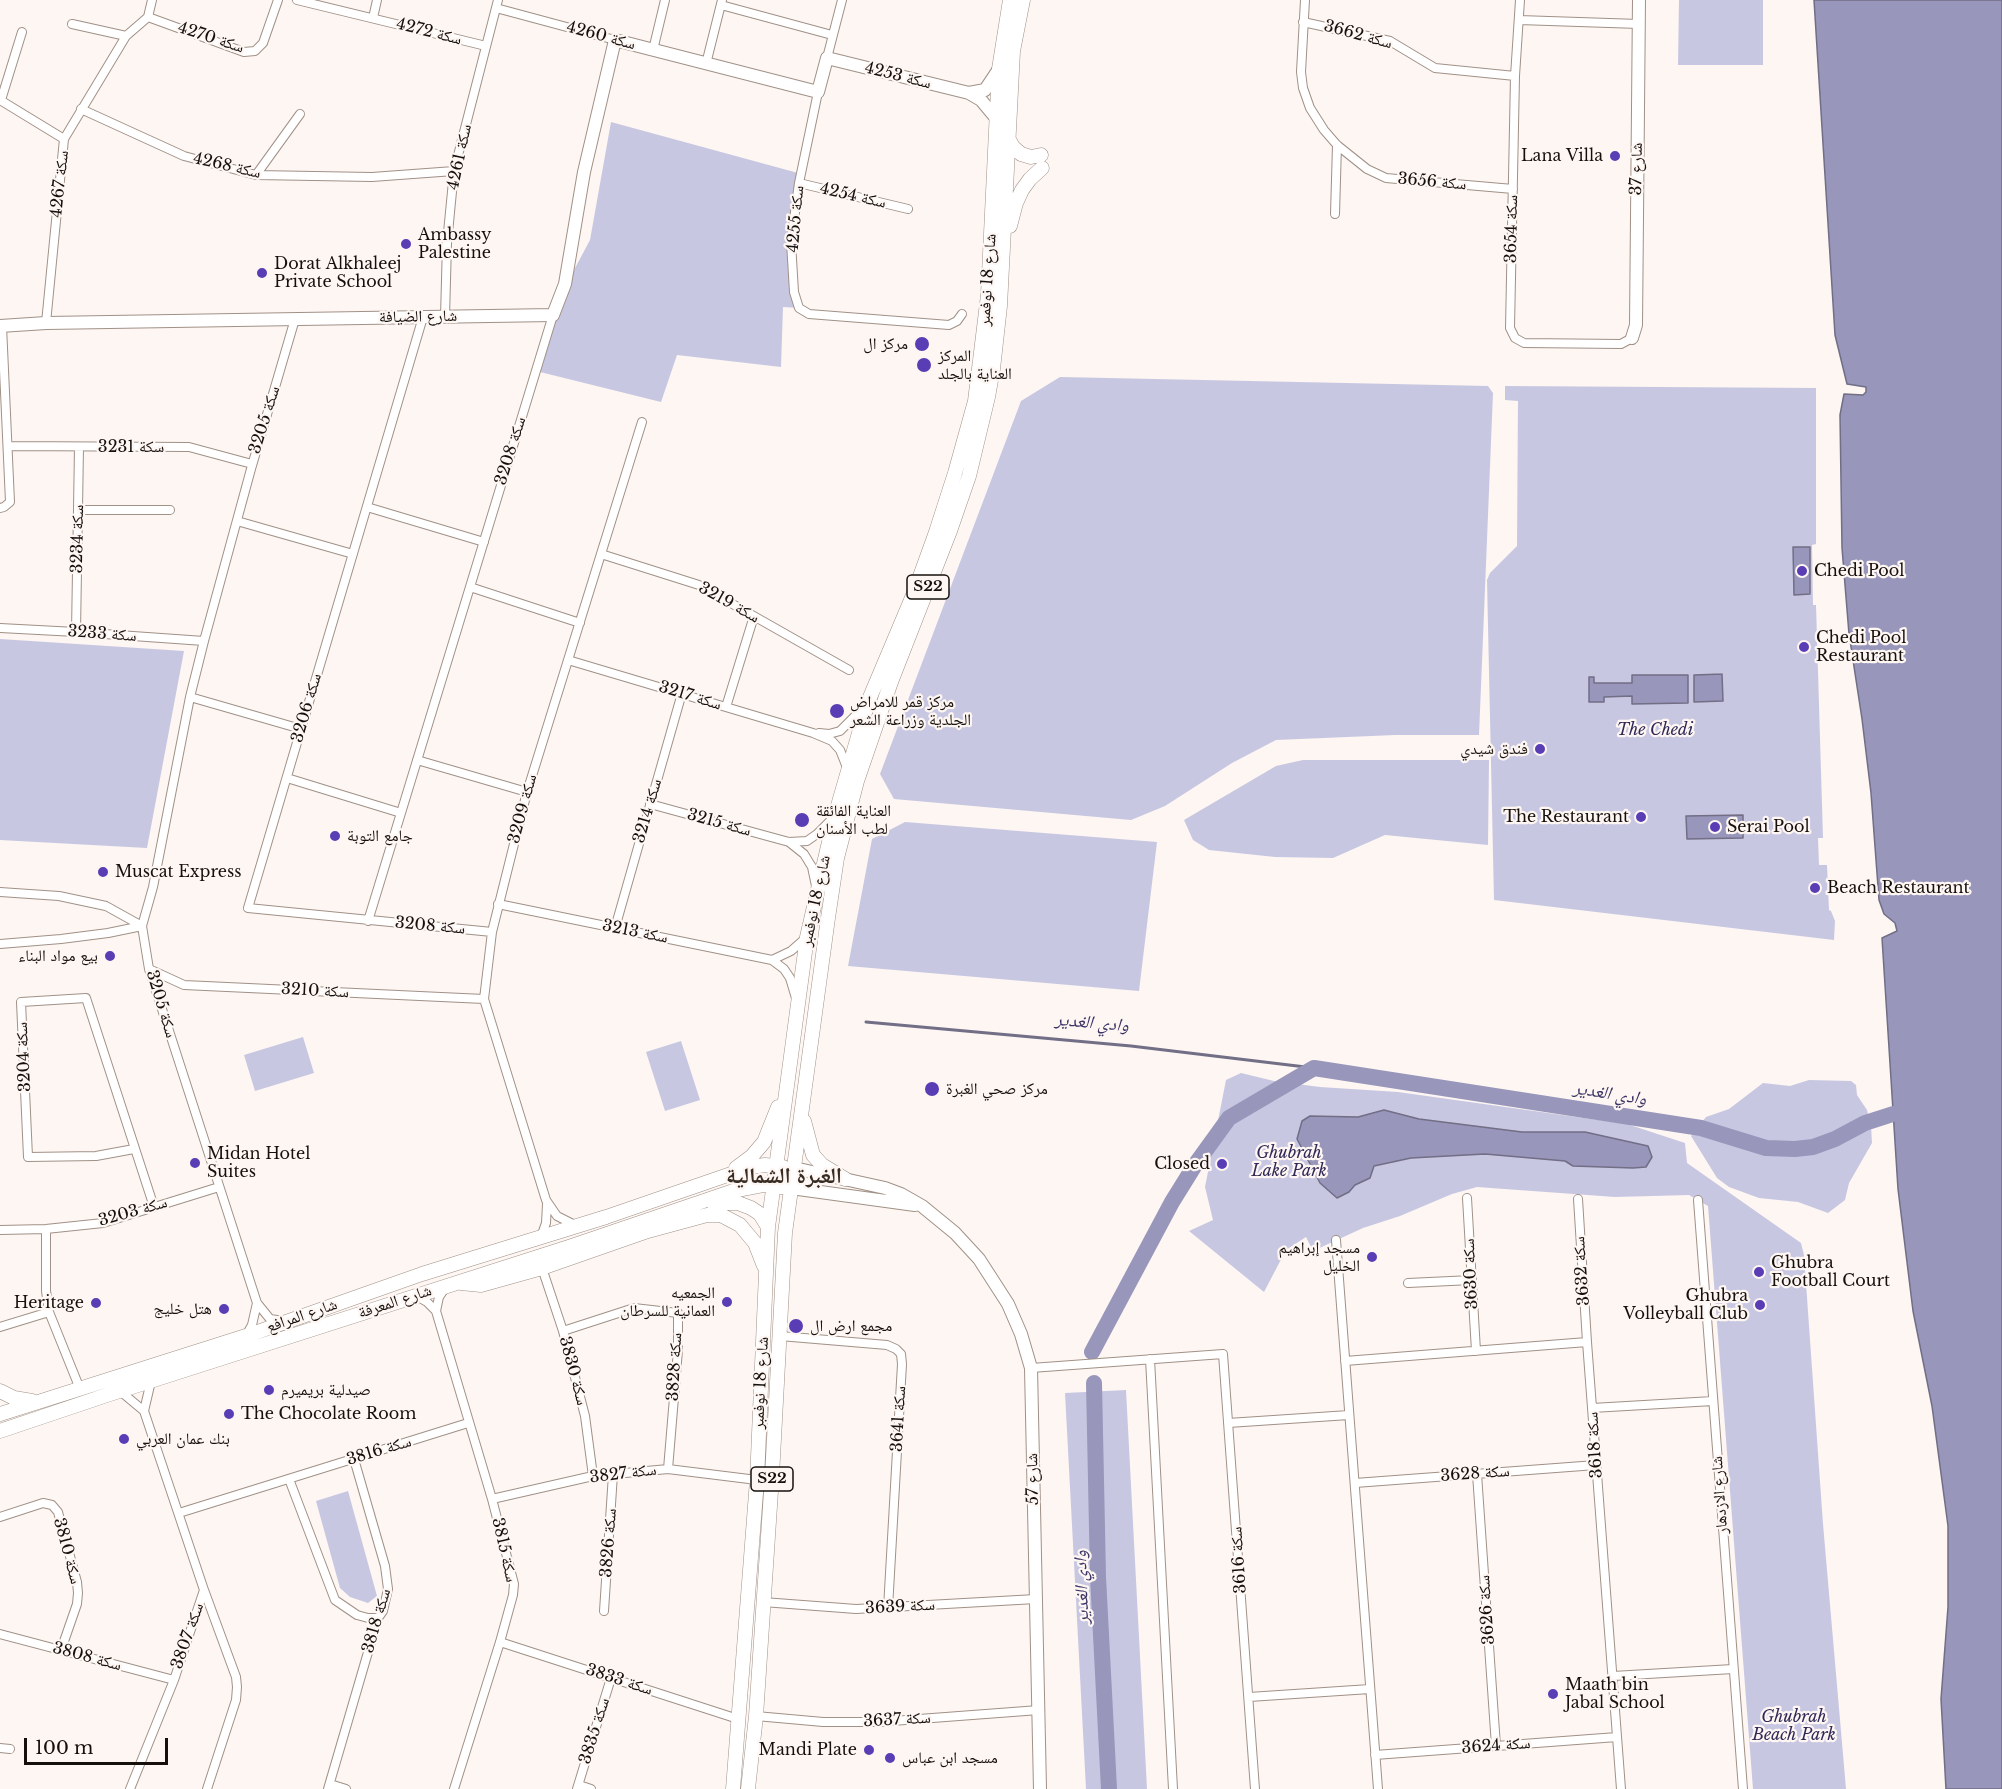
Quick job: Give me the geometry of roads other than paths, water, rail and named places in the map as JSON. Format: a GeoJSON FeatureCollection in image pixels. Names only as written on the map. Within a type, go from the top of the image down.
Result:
{"type":"FeatureCollection","features":[{"type":"Feature","properties":{"kind":"main road","name":"شارع 18 نوفمبر"},"geometry":{"type":"LineString","coordinates":[[733,1789],[757,1480],[768,1227],[807,937],[834,816],[868,702],[914,593],[936,532],[975,401],[988,295],[999,69],[1010,0]]}},
{"type":"Feature","properties":{"kind":"main road","name":"شارع 18 نوفمبر"},"geometry":{"type":"LineString","coordinates":[[748,1789],[756,1716],[785,1233],[837,858],[867,748],[969,476],[993,369],[1014,51],[1023,0]]}},
{"type":"Feature","properties":{"kind":"main road"},"geometry":{"type":"LineString","coordinates":[[1001,272],[1016,203],[1022,190],[1042,162],[1021,153],[1013,147],[1008,138]]}},
{"type":"Feature","properties":{"kind":"main road"},"geometry":{"type":"LineString","coordinates":[[722,1176],[752,1156],[764,1142],[788,1080]]}},
{"type":"Feature","properties":{"kind":"main road"},"geometry":{"type":"LineString","coordinates":[[802,1109],[813,1155],[822,1165],[845,1179]]}},
{"type":"Feature","properties":{"kind":"main road"},"geometry":{"type":"LineString","coordinates":[[776,1166],[794,1168]]}},
{"type":"Feature","properties":{"kind":"main road","name":"شارع المرافع"},"geometry":{"type":"LineString","coordinates":[[0,1412],[246,1336],[422,1274],[577,1226],[722,1176],[751,1167],[776,1166]]}},
{"type":"Feature","properties":{"kind":"main road","name":"شارع المعرفة"},"geometry":{"type":"LineString","coordinates":[[3,1430],[742,1189],[764,1185],[791,1188]]}},
{"type":"Feature","properties":{"kind":"main road"},"geometry":{"type":"LineString","coordinates":[[696,1205],[738,1203],[760,1214],[768,1227]]}},
{"type":"Feature","properties":{"kind":"main road"},"geometry":{"type":"LineString","coordinates":[[452,1284],[481,1285],[542,1268],[648,1231],[707,1215],[721,1215],[732,1219],[748,1233],[755,1243],[765,1269]]}},
{"type":"Feature","properties":{"kind":"main road"},"geometry":{"type":"LineString","coordinates":[[0,1391],[14,1398],[34,1402]]}},
{"type":"Feature","properties":{"kind":"street"},"geometry":{"type":"LineString","coordinates":[[148,17],[152,0]]}},
{"type":"Feature","properties":{"kind":"street","name":"سكة 4270"},"geometry":{"type":"LineString","coordinates":[[148,17],[244,52],[255,51],[263,43],[278,0]]}},
{"type":"Feature","properties":{"kind":"street","name":"سكة 4272"},"geometry":{"type":"LineString","coordinates":[[297,0],[486,46]]}},
{"type":"Feature","properties":{"kind":"street","name":"سكة 4272"},"geometry":{"type":"LineString","coordinates":[[373,18],[378,0]]}},
{"type":"Feature","properties":{"kind":"street"},"geometry":{"type":"LineString","coordinates":[[653,50],[665,0]]}},
{"type":"Feature","properties":{"kind":"street","name":"سكة 4255"},"geometry":{"type":"LineString","coordinates":[[842,0],[818,92],[799,183],[791,242],[794,292],[799,308],[809,314],[949,325],[957,321],[962,314]]}},
{"type":"Feature","properties":{"kind":"street","name":"سكة 3656"},"geometry":{"type":"LineString","coordinates":[[1305,0],[1301,72],[1303,88],[1310,108],[1337,146],[1367,169],[1386,178],[1513,189]]}},
{"type":"Feature","properties":{"kind":"street","name":"سكة 3654"},"geometry":{"type":"LineString","coordinates":[[1520,0],[1515,75],[1510,328],[1515,338],[1524,343],[1621,344],[1632,338]]}},
{"type":"Feature","properties":{"kind":"street","name":"شارع 37"},"geometry":{"type":"LineString","coordinates":[[1632,338],[1636,325],[1639,0]]}},
{"type":"Feature","properties":{"kind":"street"},"geometry":{"type":"LineString","coordinates":[[706,64],[721,3],[832,35]]}},
{"type":"Feature","properties":{"kind":"street","name":"سكة 4260"},"geometry":{"type":"LineString","coordinates":[[497,4],[615,40],[818,92]]}},
{"type":"Feature","properties":{"kind":"street","name":"سكة 4261"},"geometry":{"type":"LineString","coordinates":[[445,317],[447,243],[454,171],[497,4]]}},
{"type":"Feature","properties":{"kind":"street","name":"سكة 4267"},"geometry":{"type":"LineString","coordinates":[[46,323],[64,139],[126,36],[148,17]]}},
{"type":"Feature","properties":{"kind":"street"},"geometry":{"type":"LineString","coordinates":[[1519,20],[1639,24]]}},
{"type":"Feature","properties":{"kind":"street","name":"سكة 3662"},"geometry":{"type":"LineString","coordinates":[[1304,22],[1390,41],[1435,68],[1515,75]]}},
{"type":"Feature","properties":{"kind":"street"},"geometry":{"type":"LineString","coordinates":[[72,24],[126,36]]}},
{"type":"Feature","properties":{"kind":"street"},"geometry":{"type":"LineString","coordinates":[[22,33],[1,100],[64,139]]}},
{"type":"Feature","properties":{"kind":"street"},"geometry":{"type":"LineString","coordinates":[[553,315],[565,284],[584,172],[615,40]]}},
{"type":"Feature","properties":{"kind":"street","name":"سكة 4253"},"geometry":{"type":"LineString","coordinates":[[827,58],[969,93],[981,100],[996,118]]}},
{"type":"Feature","properties":{"kind":"street"},"geometry":{"type":"LineString","coordinates":[[969,93],[985,90],[999,69]]}},
{"type":"Feature","properties":{"kind":"street","name":"سكة 4268"},"geometry":{"type":"LineString","coordinates":[[81,109],[184,156],[256,175],[372,177],[454,171]]}},
{"type":"Feature","properties":{"kind":"street"},"geometry":{"type":"LineString","coordinates":[[256,175],[300,114]]}},
{"type":"Feature","properties":{"kind":"street"},"geometry":{"type":"LineString","coordinates":[[1335,214],[1337,146]]}},
{"type":"Feature","properties":{"kind":"street","name":"سكة 4254"},"geometry":{"type":"LineString","coordinates":[[799,183],[908,209]]}},
{"type":"Feature","properties":{"kind":"street","name":"شارع الضيافة"},"geometry":{"type":"LineString","coordinates":[[1,326],[46,323],[553,315]]}},
{"type":"Feature","properties":{"kind":"street","name":"سكة 3208"},"geometry":{"type":"LineString","coordinates":[[368,921],[553,315]]}},
{"type":"Feature","properties":{"kind":"street","name":"سكة 3206"},"geometry":{"type":"LineString","coordinates":[[248,908],[423,317]]}},
{"type":"Feature","properties":{"kind":"street","name":"سكة 3205"},"geometry":{"type":"LineString","coordinates":[[257,1304],[149,969],[142,926],[153,887],[190,696],[252,464],[295,319]]}},
{"type":"Feature","properties":{"kind":"street"},"geometry":{"type":"LineString","coordinates":[[0,508],[10,502],[1,326]]}},
{"type":"Feature","properties":{"kind":"street","name":"سكة 3209"},"geometry":{"type":"LineString","coordinates":[[541,1237],[546,1223],[546,1200],[484,999],[492,932],[527,792],[642,422]]}},
{"type":"Feature","properties":{"kind":"street","name":"سكة 3231"},"geometry":{"type":"LineString","coordinates":[[8,446],[189,447],[252,464]]}},
{"type":"Feature","properties":{"kind":"street","name":"سكة 3234"},"geometry":{"type":"LineString","coordinates":[[76,632],[79,447]]}},
{"type":"Feature","properties":{"kind":"street"},"geometry":{"type":"LineString","coordinates":[[367,507],[484,542]]}},
{"type":"Feature","properties":{"kind":"street"},"geometry":{"type":"LineString","coordinates":[[78,510],[170,510]]}},
{"type":"Feature","properties":{"kind":"street"},"geometry":{"type":"LineString","coordinates":[[237,521],[353,554]]}},
{"type":"Feature","properties":{"kind":"street","name":"سكة 3219"},"geometry":{"type":"LineString","coordinates":[[601,554],[699,585],[849,670]]}},
{"type":"Feature","properties":{"kind":"street"},"geometry":{"type":"LineString","coordinates":[[470,587],[580,622]]}},
{"type":"Feature","properties":{"kind":"street"},"geometry":{"type":"LineString","coordinates":[[726,707],[754,616]]}},
{"type":"Feature","properties":{"kind":"street","name":"سكة 3233"},"geometry":{"type":"LineString","coordinates":[[0,628],[204,641]]}},
{"type":"Feature","properties":{"kind":"street","name":"سكة 3217"},"geometry":{"type":"LineString","coordinates":[[568,660],[813,733],[832,741],[840,750],[848,770]]}},
{"type":"Feature","properties":{"kind":"street","name":"سكة 3214"},"geometry":{"type":"LineString","coordinates":[[615,928],[682,693]]}},
{"type":"Feature","properties":{"kind":"street"},"geometry":{"type":"LineString","coordinates":[[190,696],[301,729]]}},
{"type":"Feature","properties":{"kind":"street","name":"سكة 3217"},"geometry":{"type":"LineString","coordinates":[[813,733],[829,734],[840,731],[868,702]]}},
{"type":"Feature","properties":{"kind":"street"},"geometry":{"type":"LineString","coordinates":[[417,760],[527,792]]}},
{"type":"Feature","properties":{"kind":"street"},"geometry":{"type":"LineString","coordinates":[[287,778],[401,813]]}},
{"type":"Feature","properties":{"kind":"street","name":"سكة 3215"},"geometry":{"type":"LineString","coordinates":[[650,804],[789,842]]}},
{"type":"Feature","properties":{"kind":"street"},"geometry":{"type":"LineString","coordinates":[[789,842],[807,841],[834,816]]}},
{"type":"Feature","properties":{"kind":"street"},"geometry":{"type":"LineString","coordinates":[[789,842],[804,854],[812,867],[817,888]]}},
{"type":"Feature","properties":{"kind":"street"},"geometry":{"type":"LineString","coordinates":[[0,892],[59,896],[106,906],[142,926]]}},
{"type":"Feature","properties":{"kind":"street","name":"سكة 3213"},"geometry":{"type":"LineString","coordinates":[[498,904],[772,960]]}},
{"type":"Feature","properties":{"kind":"street","name":"سكة 3208"},"geometry":{"type":"LineString","coordinates":[[248,908],[492,932]]}},
{"type":"Feature","properties":{"kind":"street"},"geometry":{"type":"LineString","coordinates":[[0,944],[61,939],[142,926]]}},
{"type":"Feature","properties":{"kind":"street"},"geometry":{"type":"LineString","coordinates":[[797,1004],[790,978],[784,969],[772,960],[791,951],[807,937]]}},
{"type":"Feature","properties":{"kind":"street","name":"سكة 3210"},"geometry":{"type":"LineString","coordinates":[[149,969],[184,985],[484,999]]}},
{"type":"Feature","properties":{"kind":"street","name":"سكة 3204"},"geometry":{"type":"LineString","coordinates":[[134,1149],[96,1156],[28,1157],[21,1002],[86,998],[154,1207]]}},
{"type":"Feature","properties":{"kind":"street","name":"شارع 57"},"geometry":{"type":"LineString","coordinates":[[794,1168],[885,1188],[922,1206],[966,1244],[984,1267],[1008,1304],[1021,1334],[1031,1368],[1040,1789]]}},
{"type":"Feature","properties":{"kind":"street","name":"سكة 3203"},"geometry":{"type":"LineString","coordinates":[[0,1230],[46,1229],[103,1223],[219,1187]]}},
{"type":"Feature","properties":{"kind":"street"},"geometry":{"type":"LineString","coordinates":[[791,1188],[922,1206]]}},
{"type":"Feature","properties":{"kind":"street","name":"سكة 3630"},"geometry":{"type":"LineString","coordinates":[[1467,1198],[1476,1351]]}},
{"type":"Feature","properties":{"kind":"street","name":"سكة 3632"},"geometry":{"type":"LineString","coordinates":[[1578,1199],[1587,1342]]}},
{"type":"Feature","properties":{"kind":"street","name":"سكة 3209"},"geometry":{"type":"LineString","coordinates":[[546,1200],[557,1216],[577,1226]]}},
{"type":"Feature","properties":{"kind":"street","name":"شارع الازدهار"},"geometry":{"type":"LineString","coordinates":[[1698,1200],[1743,1789]]}},
{"type":"Feature","properties":{"kind":"street"},"geometry":{"type":"LineString","coordinates":[[46,1229],[46,1291],[49,1312],[80,1389]]}},
{"type":"Feature","properties":{"kind":"street"},"geometry":{"type":"LineString","coordinates":[[1336,1240],[1378,1789]]}},
{"type":"Feature","properties":{"kind":"street","name":"سكة 3830"},"geometry":{"type":"LineString","coordinates":[[542,1268],[563,1331],[585,1416],[592,1476]]}},
{"type":"Feature","properties":{"kind":"street"},"geometry":{"type":"LineString","coordinates":[[1408,1283],[1472,1280]]}},
{"type":"Feature","properties":{"kind":"street"},"geometry":{"type":"LineString","coordinates":[[408,1298],[420,1298],[436,1311],[439,1297],[452,1284]]}},
{"type":"Feature","properties":{"kind":"street"},"geometry":{"type":"LineString","coordinates":[[257,1304],[270,1319],[288,1322]]}},
{"type":"Feature","properties":{"kind":"street"},"geometry":{"type":"LineString","coordinates":[[246,1336],[252,1325],[257,1304]]}},
{"type":"Feature","properties":{"kind":"street","name":"سكة 3828"},"geometry":{"type":"LineString","coordinates":[[563,1331],[634,1308],[678,1312],[678,1350],[668,1469]]}},
{"type":"Feature","properties":{"kind":"street","name":"سكة 3815"},"geometry":{"type":"LineString","coordinates":[[436,1311],[492,1499],[514,1584],[500,1642],[454,1789]]}},
{"type":"Feature","properties":{"kind":"street"},"geometry":{"type":"LineString","coordinates":[[0,1327],[49,1312]]}},
{"type":"Feature","properties":{"kind":"street","name":"سكة 3641"},"geometry":{"type":"LineString","coordinates":[[780,1335],[887,1345],[901,1354],[888,1608]]}},
{"type":"Feature","properties":{"kind":"street"},"geometry":{"type":"LineString","coordinates":[[1345,1361],[1587,1342]]}},
{"type":"Feature","properties":{"kind":"street","name":"سكة 3618"},"geometry":{"type":"LineString","coordinates":[[1587,1342],[1621,1789]]}},
{"type":"Feature","properties":{"kind":"street","name":"سكة 3616"},"geometry":{"type":"LineString","coordinates":[[1031,1368],[1224,1354],[1256,1789]]}},
{"type":"Feature","properties":{"kind":"street"},"geometry":{"type":"LineString","coordinates":[[1150,1359],[1173,1789]]}},
{"type":"Feature","properties":{"kind":"street"},"geometry":{"type":"LineString","coordinates":[[120,1391],[144,1411],[151,1381]]}},
{"type":"Feature","properties":{"kind":"street"},"geometry":{"type":"LineString","coordinates":[[1592,1408],[1713,1401]]}},
{"type":"Feature","properties":{"kind":"street","name":"سكة 3807"},"geometry":{"type":"LineString","coordinates":[[130,1789],[174,1680],[204,1590],[144,1411]]}},
{"type":"Feature","properties":{"kind":"street"},"geometry":{"type":"LineString","coordinates":[[0,1412],[3,1430]]}},
{"type":"Feature","properties":{"kind":"street"},"geometry":{"type":"LineString","coordinates":[[1228,1422],[1349,1415]]}},
{"type":"Feature","properties":{"kind":"street","name":"سكة 3816"},"geometry":{"type":"LineString","coordinates":[[178,1513],[468,1423]]}},
{"type":"Feature","properties":{"kind":"street","name":"سكة 3818"},"geometry":{"type":"LineString","coordinates":[[346,1789],[329,1786],[378,1618],[387,1599],[388,1578],[354,1459]]}},
{"type":"Feature","properties":{"kind":"street","name":"سكة 3628"},"geometry":{"type":"LineString","coordinates":[[1355,1483],[1596,1465]]}},
{"type":"Feature","properties":{"kind":"street","name":"سكة 3827"},"geometry":{"type":"LineString","coordinates":[[492,1499],[592,1476],[668,1469],[757,1480]]}},
{"type":"Feature","properties":{"kind":"street","name":"سكة 3826"},"geometry":{"type":"LineString","coordinates":[[604,1611],[613,1474]]}},
{"type":"Feature","properties":{"kind":"street","name":"سكة 3626"},"geometry":{"type":"LineString","coordinates":[[1477,1474],[1496,1746]]}},
{"type":"Feature","properties":{"kind":"street"},"geometry":{"type":"LineString","coordinates":[[289,1479],[335,1600],[357,1615],[378,1618]]}},
{"type":"Feature","properties":{"kind":"street","name":"سكة 3810"},"geometry":{"type":"LineString","coordinates":[[0,1517],[43,1503],[52,1505],[58,1512],[78,1593],[77,1605],[61,1650]]}},
{"type":"Feature","properties":{"kind":"street"},"geometry":{"type":"LineString","coordinates":[[204,1590],[236,1677],[237,1687],[236,1700],[207,1789]]}},
{"type":"Feature","properties":{"kind":"street","name":"سكة 3639"},"geometry":{"type":"LineString","coordinates":[[763,1602],[856,1609],[1036,1599]]}},
{"type":"Feature","properties":{"kind":"street","name":"سكة 3808"},"geometry":{"type":"LineString","coordinates":[[0,1634],[174,1680]]}},
{"type":"Feature","properties":{"kind":"street","name":"سكة 3833"},"geometry":{"type":"LineString","coordinates":[[500,1642],[738,1719]]}},
{"type":"Feature","properties":{"kind":"street"},"geometry":{"type":"LineString","coordinates":[[1612,1676],[1733,1668]]}},
{"type":"Feature","properties":{"kind":"street","name":"سكة 3835"},"geometry":{"type":"LineString","coordinates":[[591,1789],[578,1787],[611,1678]]}},
{"type":"Feature","properties":{"kind":"street"},"geometry":{"type":"LineString","coordinates":[[1249,1697],[1370,1689]]}},
{"type":"Feature","properties":{"kind":"street","name":"سكة 3637"},"geometry":{"type":"LineString","coordinates":[[756,1716],[823,1722],[879,1722],[1039,1710]]}},
{"type":"Feature","properties":{"kind":"street","name":"سكة 3624"},"geometry":{"type":"LineString","coordinates":[[1376,1755],[1617,1737]]}},
{"type":"Feature","properties":{"kind":"street"},"geometry":{"type":"LineString","coordinates":[[0,1748],[10,1749]]}},
{"type":"Feature","properties":{"kind":"waterway","name":"وادي الغدير"},"geometry":{"type":"LineString","coordinates":[[866,1022],[1131,1046],[1314,1068]]}},
{"type":"Feature","properties":{"kind":"waterway","name":"وادي الغدير"},"geometry":{"type":"LineString","coordinates":[[1092,1352],[1172,1202],[1229,1118],[1314,1068],[1701,1128],[1766,1148],[1813,1147],[1835,1139],[1865,1123],[1893,1114]]}},
{"type":"Feature","properties":{"kind":"waterway","name":"وادي الغدير"},"geometry":{"type":"LineString","coordinates":[[1094,1383],[1098,1577],[1109,1789]]}},
{"type":"Feature","properties":{"kind":"place","name":"Lana Villa"},"geometry":{"type":"Point","coordinates":[1615,156]}},
{"type":"Feature","properties":{"kind":"place","name":"Ambassy Palestine"},"geometry":{"type":"Point","coordinates":[406,244]}},
{"type":"Feature","properties":{"kind":"place","name":"Dorat Alkhaleej Private School"},"geometry":{"type":"Point","coordinates":[262,273]}},
{"type":"Feature","properties":{"kind":"place","name":"مركز ال"},"geometry":{"type":"Point","coordinates":[922,344]}},
{"type":"Feature","properties":{"kind":"place","name":"المركز العناية بالجلد"},"geometry":{"type":"Point","coordinates":[924,365]}},
{"type":"Feature","properties":{"kind":"place","name":"Chedi Pool"},"geometry":{"type":"Point","coordinates":[1802,571]}},
{"type":"Feature","properties":{"kind":"place","name":"Chedi Pool Restaurant"},"geometry":{"type":"Point","coordinates":[1804,647]}},
{"type":"Feature","properties":{"kind":"place","name":"مركز قمر للامراض الجلدية وزراعة الشعر"},"geometry":{"type":"Point","coordinates":[837,711]}},
{"type":"Feature","properties":{"kind":"place","name":"فندق شيدي"},"geometry":{"type":"Point","coordinates":[1540,749]}},
{"type":"Feature","properties":{"kind":"place","name":"The Restaurant"},"geometry":{"type":"Point","coordinates":[1641,817]}},
{"type":"Feature","properties":{"kind":"place","name":"العناية الفائقة لطب الأسنان"},"geometry":{"type":"Point","coordinates":[802,820]}},
{"type":"Feature","properties":{"kind":"place","name":"Serai Pool"},"geometry":{"type":"Point","coordinates":[1715,827]}},
{"type":"Feature","properties":{"kind":"place","name":"جامع التوبة"},"geometry":{"type":"Point","coordinates":[335,836]}},
{"type":"Feature","properties":{"kind":"place","name":"Muscat Express"},"geometry":{"type":"Point","coordinates":[103,872]}},
{"type":"Feature","properties":{"kind":"place","name":"Beach Restaurant"},"geometry":{"type":"Point","coordinates":[1815,888]}},
{"type":"Feature","properties":{"kind":"place","name":"بيع مواد البناء"},"geometry":{"type":"Point","coordinates":[110,956]}},
{"type":"Feature","properties":{"kind":"place","name":"مركز صحي الغبرة"},"geometry":{"type":"Point","coordinates":[932,1089]}},
{"type":"Feature","properties":{"kind":"place","name":"Midan Hotel Suites"},"geometry":{"type":"Point","coordinates":[195,1163]}},
{"type":"Feature","properties":{"kind":"place","name":"Closed"},"geometry":{"type":"Point","coordinates":[1222,1164]}},
{"type":"Feature","properties":{"kind":"place","name":"مسجد إبراهيم الخليل"},"geometry":{"type":"Point","coordinates":[1372,1257]}},
{"type":"Feature","properties":{"kind":"place","name":"Ghubra Football Court"},"geometry":{"type":"Point","coordinates":[1759,1272]}},
{"type":"Feature","properties":{"kind":"place","name":"الجمعيه العمانية للسرطان"},"geometry":{"type":"Point","coordinates":[727,1302]}},
{"type":"Feature","properties":{"kind":"place","name":"Heritage"},"geometry":{"type":"Point","coordinates":[96,1303]}},
{"type":"Feature","properties":{"kind":"place","name":"Ghubra Volleyball Club"},"geometry":{"type":"Point","coordinates":[1760,1305]}},
{"type":"Feature","properties":{"kind":"place","name":"هتل خلیج"},"geometry":{"type":"Point","coordinates":[224,1309]}},
{"type":"Feature","properties":{"kind":"place","name":"مجمع ارض ال"},"geometry":{"type":"Point","coordinates":[796,1326]}},
{"type":"Feature","properties":{"kind":"place","name":"صيدلية بريميرم"},"geometry":{"type":"Point","coordinates":[269,1390]}},
{"type":"Feature","properties":{"kind":"place","name":"The Chocolate Room"},"geometry":{"type":"Point","coordinates":[229,1414]}},
{"type":"Feature","properties":{"kind":"place","name":"بنك عمان العربي"},"geometry":{"type":"Point","coordinates":[124,1439]}},
{"type":"Feature","properties":{"kind":"place","name":"Maath bin Jabal School"},"geometry":{"type":"Point","coordinates":[1553,1694]}},
{"type":"Feature","properties":{"kind":"place","name":"Mandi Plate"},"geometry":{"type":"Point","coordinates":[869,1750]}},
{"type":"Feature","properties":{"kind":"place","name":"مسجد ابن عباس"},"geometry":{"type":"Point","coordinates":[890,1758]}},
{"type":"Feature","properties":{"kind":"district","name":"الغبرة الشمالية"},"geometry":{"type":"Point","coordinates":[784,1177]}},
{"type":"Feature","properties":{"kind":"park label","name":"The Chedi"},"geometry":{"type":"Point","coordinates":[1655,730]}},
{"type":"Feature","properties":{"kind":"park label","name":"Ghubrah Lake Park"},"geometry":{"type":"Point","coordinates":[1289,1162]}},
{"type":"Feature","properties":{"kind":"park label","name":"Ghubrah Beach Park"},"geometry":{"type":"Point","coordinates":[1794,1726]}}]}
